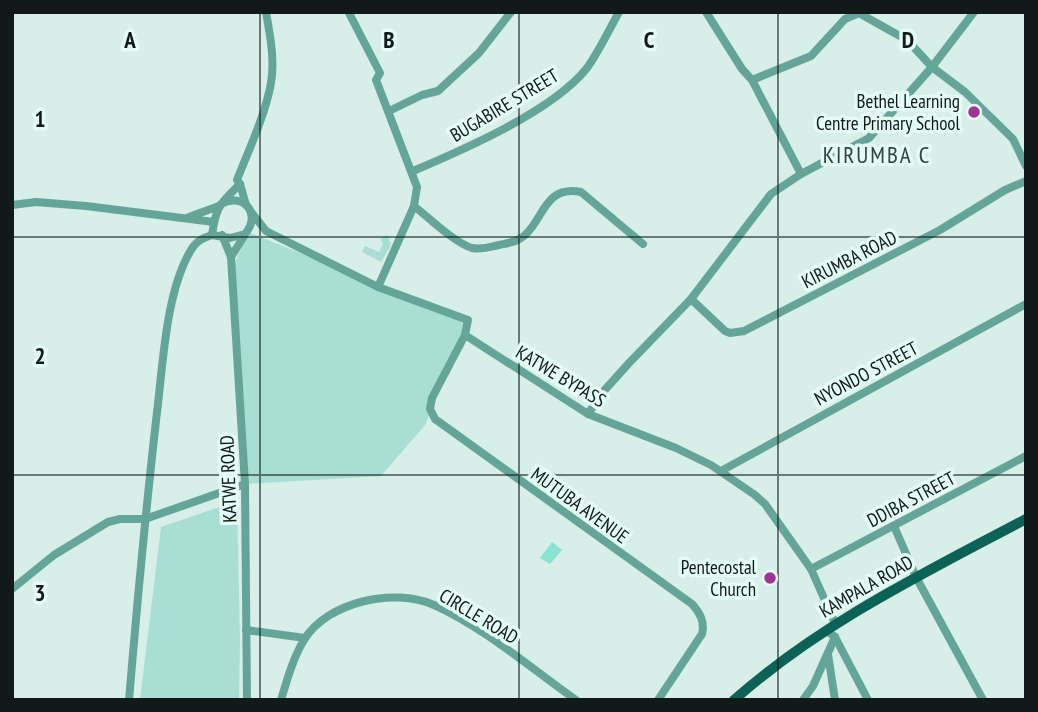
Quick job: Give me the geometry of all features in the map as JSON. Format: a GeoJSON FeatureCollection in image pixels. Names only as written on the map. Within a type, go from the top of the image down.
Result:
{"type":"FeatureCollection","features":[{"type":"Feature","properties":{"kind":"main road","name":"KAMPALA ROAD"},"geometry":{"type":"LineString","coordinates":[[734,700],[835,623],[1026,519]]}},
{"type":"Feature","properties":{"kind":"street"},"geometry":{"type":"LineString","coordinates":[[231,257],[252,222],[237,180],[272,80],[272,45],[266,12]]}},
{"type":"Feature","properties":{"kind":"street"},"geometry":{"type":"LineString","coordinates":[[389,111],[438,91],[479,54],[511,12]]}},
{"type":"Feature","properties":{"kind":"street","name":"BUGABIRE STREET"},"geometry":{"type":"LineString","coordinates":[[413,172],[474,145],[547,102],[588,66],[619,12]]}},
{"type":"Feature","properties":{"kind":"street"},"geometry":{"type":"LineString","coordinates":[[706,12],[742,69],[752,80],[801,174]]}},
{"type":"Feature","properties":{"kind":"street"},"geometry":{"type":"LineString","coordinates":[[588,414],[602,393],[691,299],[771,194],[801,174],[869,138],[932,67],[974,12]]}},
{"type":"Feature","properties":{"kind":"street"},"geometry":{"type":"LineString","coordinates":[[349,13],[380,73],[376,80],[417,187],[414,206],[378,287]]}},
{"type":"Feature","properties":{"kind":"street"},"geometry":{"type":"LineString","coordinates":[[752,80],[811,56],[844,16],[858,13],[907,40],[932,67],[965,92],[1013,139],[1026,166]]}},
{"type":"Feature","properties":{"kind":"street","name":"KIRUMBA ROAD"},"geometry":{"type":"LineString","coordinates":[[691,299],[725,331],[744,331],[940,230],[1005,190],[1026,181]]}},
{"type":"Feature","properties":{"kind":"street"},"geometry":{"type":"LineString","coordinates":[[212,235],[214,213],[240,184]]}},
{"type":"Feature","properties":{"kind":"street"},"geometry":{"type":"LineString","coordinates":[[414,206],[464,245],[482,249],[527,234],[547,202],[570,190],[581,192],[643,244]]}},
{"type":"Feature","properties":{"kind":"street"},"geometry":{"type":"LineString","coordinates":[[186,218],[229,200],[238,200],[249,208]]}},
{"type":"Feature","properties":{"kind":"street"},"geometry":{"type":"LineString","coordinates":[[12,205],[36,202],[214,222]]}},
{"type":"Feature","properties":{"kind":"street","name":"KATWE BYPASS"},"geometry":{"type":"LineString","coordinates":[[249,208],[266,231],[378,287],[468,320],[465,335],[588,414],[676,448],[721,471],[765,504],[811,569],[835,623]]}},
{"type":"Feature","properties":{"kind":"street","name":"KATWE BYPASS"},"geometry":{"type":"LineString","coordinates":[[246,233],[266,231]]}},
{"type":"Feature","properties":{"kind":"street"},"geometry":{"type":"LineString","coordinates":[[129,700],[145,519],[166,336],[174,298],[192,247],[212,235],[230,238],[246,233]]}},
{"type":"Feature","properties":{"kind":"street","name":"KATWE ROAD"},"geometry":{"type":"LineString","coordinates":[[222,235],[231,257],[245,484],[247,700]]}},
{"type":"Feature","properties":{"kind":"street","name":"NYONDO STREET"},"geometry":{"type":"LineString","coordinates":[[721,471],[1026,304]]}},
{"type":"Feature","properties":{"kind":"street","name":"MUTUBA AVENUE"},"geometry":{"type":"LineString","coordinates":[[465,335],[432,398],[430,409],[435,419],[692,604],[698,612],[704,627],[702,634],[658,700]]}},
{"type":"Feature","properties":{"kind":"street","name":"DDIBA STREET"},"geometry":{"type":"LineString","coordinates":[[811,569],[1026,456]]}},
{"type":"Feature","properties":{"kind":"street"},"geometry":{"type":"LineString","coordinates":[[12,589],[54,555],[108,522],[145,519],[245,484]]}},
{"type":"Feature","properties":{"kind":"street"},"geometry":{"type":"LineString","coordinates":[[894,526],[916,577],[983,700]]}},
{"type":"Feature","properties":{"kind":"street","name":"CIRCLE ROAD"},"geometry":{"type":"LineString","coordinates":[[281,700],[304,638],[342,607],[371,598],[416,600],[456,616],[576,700]]}},
{"type":"Feature","properties":{"kind":"street"},"geometry":{"type":"LineString","coordinates":[[826,629],[835,637],[868,700]]}},
{"type":"Feature","properties":{"kind":"street"},"geometry":{"type":"LineString","coordinates":[[246,630],[304,638]]}},
{"type":"Feature","properties":{"kind":"street"},"geometry":{"type":"LineString","coordinates":[[803,700],[813,686],[835,637]]}},
{"type":"Feature","properties":{"kind":"street"},"geometry":{"type":"LineString","coordinates":[[828,652],[835,700]]}},
{"type":"Feature","properties":{"kind":"shaded area"},"geometry":{"type":"Polygon","coordinates":[[[248,232],[468,320],[425,425],[381,476],[245,484],[232,270],[248,232]]]}},
{"type":"Feature","properties":{"kind":"shaded area"},"geometry":{"type":"Polygon","coordinates":[[[387,235],[391,245],[381,262],[362,252],[365,246],[379,252],[383,244],[380,238],[387,235]]]}},
{"type":"Feature","properties":{"kind":"shaded area"},"geometry":{"type":"Polygon","coordinates":[[[237,501],[239,700],[140,700],[161,527],[237,501]]]}},
{"type":"Feature","properties":{"kind":"shaded area"},"geometry":{"type":"Polygon","coordinates":[[[552,542],[562,550],[550,564],[540,558],[552,542]]]}},
{"type":"Feature","properties":{"kind":"place","name":"Bethel Learning Centre Primary School"},"geometry":{"type":"Point","coordinates":[974,112]}},
{"type":"Feature","properties":{"kind":"place","name":"Pentecostal Church"},"geometry":{"type":"Point","coordinates":[770,578]}},
{"type":"Feature","properties":{"kind":"district","name":"KIRUMBA C"},"geometry":{"type":"Point","coordinates":[877,155]}}]}
